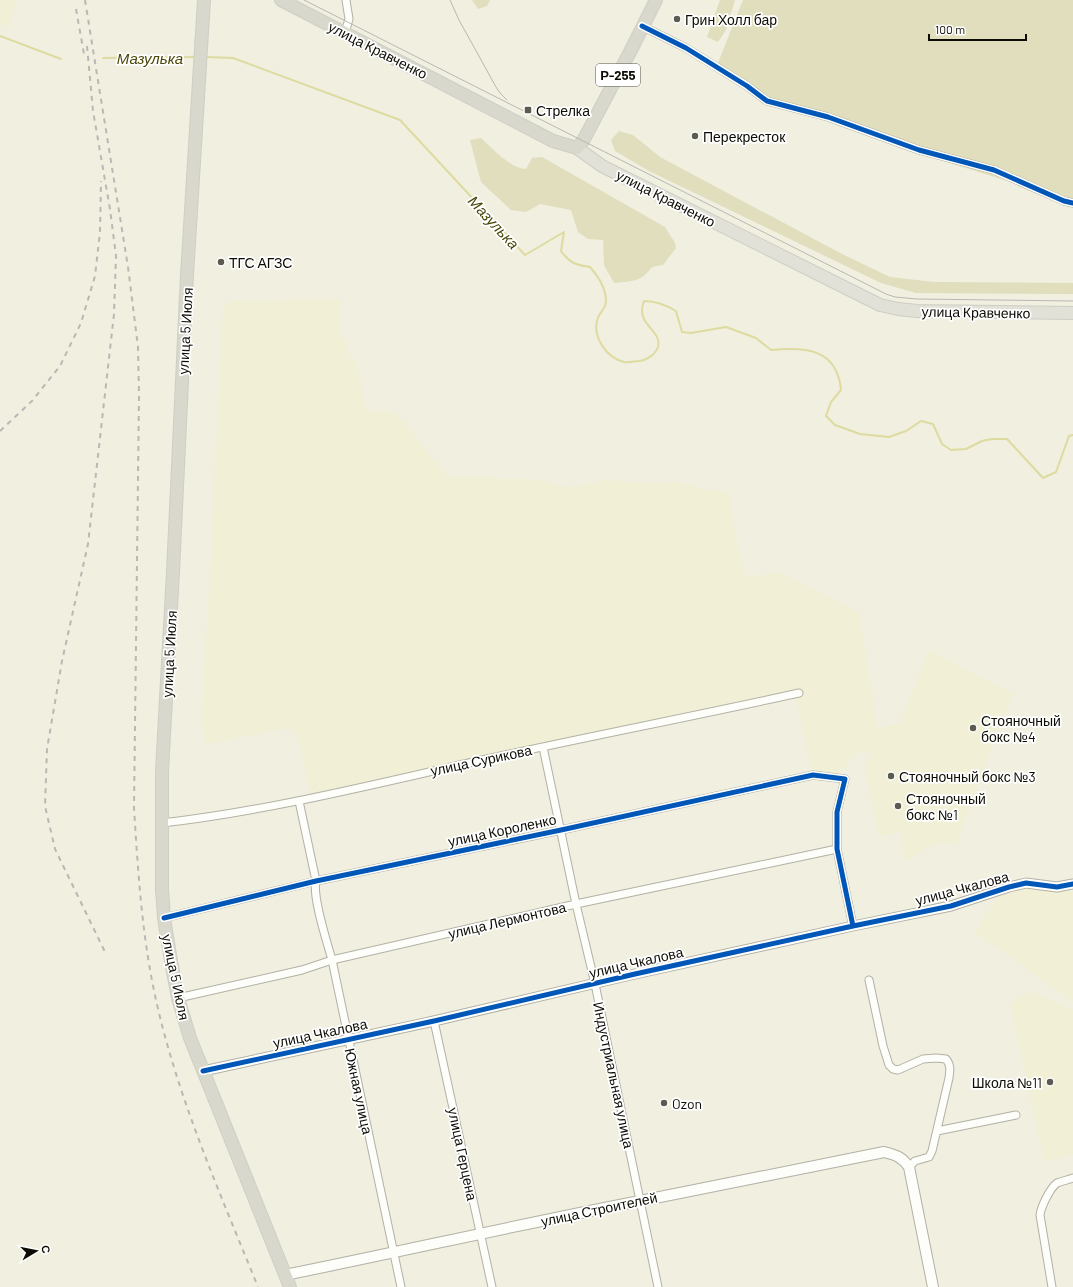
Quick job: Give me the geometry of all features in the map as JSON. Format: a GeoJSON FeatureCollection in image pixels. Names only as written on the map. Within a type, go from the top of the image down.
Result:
{"type":"FeatureCollection","features":[{"type":"Feature","properties":{"kind":"highway","name":"улица 5 Июля"},"geometry":{"type":"LineString","coordinates":[[204,0],[188,260],[162,771],[162,888],[164,918],[178,998],[190,1038],[290,1287]]}},
{"type":"Feature","properties":{"kind":"highway","name":"улица Кравченко"},"geometry":{"type":"LineString","coordinates":[[281,0],[553,141],[577,148]]}},
{"type":"Feature","properties":{"kind":"highway","name":"Р-255"},"geometry":{"type":"LineString","coordinates":[[577,148],[588,132],[656,0]]}},
{"type":"Feature","properties":{"kind":"main road","name":"улица Кравченко"},"geometry":{"type":"LineString","coordinates":[[577,148],[602,166],[880,305],[917,311],[1073,313]]}},
{"type":"Feature","properties":{"kind":"main road","name":"улица Строителей"},"geometry":{"type":"LineString","coordinates":[[285,1275],[640,1200],[884,1152],[894,1154],[904,1160],[909,1167]]}},
{"type":"Feature","properties":{"kind":"main road"},"geometry":{"type":"LineString","coordinates":[[909,1167],[933,1287]]}},
{"type":"Feature","properties":{"kind":"street"},"geometry":{"type":"LineString","coordinates":[[346,0],[349,19],[346,33]]}},
{"type":"Feature","properties":{"kind":"street"},"geometry":{"type":"LineString","coordinates":[[642,26],[686,48],[748,86],[767,101],[828,117],[919,150],[994,170],[1064,201],[1073,203]]}},
{"type":"Feature","properties":{"kind":"street","name":"улица Сурикова"},"geometry":{"type":"LineString","coordinates":[[162,823],[189,820],[299,801],[543,747],[799,693]]}},
{"type":"Feature","properties":{"kind":"street","name":"Индустриальная улица"},"geometry":{"type":"LineString","coordinates":[[543,747],[576,904],[595,984],[658,1287]]}},
{"type":"Feature","properties":{"kind":"street","name":"улица Короленко"},"geometry":{"type":"LineString","coordinates":[[164,918],[316,881],[561,830],[813,775],[845,780],[837,812],[837,849]]}},
{"type":"Feature","properties":{"kind":"street","name":"Южная улица"},"geometry":{"type":"LineString","coordinates":[[299,801],[316,881],[314,887],[332,960],[400,1287]]}},
{"type":"Feature","properties":{"kind":"street"},"geometry":{"type":"LineString","coordinates":[[837,849],[853,926]]}},
{"type":"Feature","properties":{"kind":"street","name":"улица Лермонтова"},"geometry":{"type":"LineString","coordinates":[[178,998],[302,970],[332,960],[576,904],[837,849]]}},
{"type":"Feature","properties":{"kind":"street","name":"улица Чкалова"},"geometry":{"type":"LineString","coordinates":[[203,1071],[434,1021],[853,926],[951,906],[1026,883],[1057,887],[1073,884]]}},
{"type":"Feature","properties":{"kind":"street"},"geometry":{"type":"LineString","coordinates":[[869,980],[883,1046],[889,1066],[898,1070],[923,1059],[936,1058],[946,1059],[949,1063],[949,1078],[937,1131],[929,1157],[915,1161],[909,1167]]}},
{"type":"Feature","properties":{"kind":"street","name":"улица Герцена"},"geometry":{"type":"LineString","coordinates":[[434,1021],[492,1287]]}},
{"type":"Feature","properties":{"kind":"street"},"geometry":{"type":"LineString","coordinates":[[937,1131],[1016,1115]]}},
{"type":"Feature","properties":{"kind":"street"},"geometry":{"type":"LineString","coordinates":[[1052,1287],[1040,1215],[1041,1209],[1053,1186],[1073,1178]]}},
{"type":"Feature","properties":{"kind":"shaded area"},"geometry":{"type":"Polygon","coordinates":[[[0,0],[17,0],[9,27],[0,24],[0,0]]]}},
{"type":"Feature","properties":{"kind":"shaded area"},"geometry":{"type":"Polygon","coordinates":[[[472,0],[490,0],[487,6],[478,9],[472,0]]]}},
{"type":"Feature","properties":{"kind":"shaded area"},"geometry":{"type":"Polygon","coordinates":[[[720,0],[735,0],[726,30],[718,42],[707,37],[720,0]]]}},
{"type":"Feature","properties":{"kind":"shaded area"},"geometry":{"type":"Polygon","coordinates":[[[743,0],[1073,0],[1073,208],[1024,186],[905,149],[771,100],[718,63],[743,0]]]}},
{"type":"Feature","properties":{"kind":"shaded area"},"geometry":{"type":"Polygon","coordinates":[[[619,131],[633,135],[660,157],[842,254],[890,277],[934,282],[1073,283],[1073,294],[916,293],[881,283],[649,171],[615,151],[611,140],[619,131]]]}},
{"type":"Feature","properties":{"kind":"shaded area"},"geometry":{"type":"Polygon","coordinates":[[[481,138],[508,162],[520,168],[526,169],[532,158],[542,157],[665,227],[675,243],[676,248],[663,265],[652,268],[639,279],[629,282],[614,283],[604,265],[603,240],[588,239],[578,232],[571,210],[540,204],[526,212],[511,210],[481,182],[470,140],[481,138]]]}},
{"type":"Feature","properties":{"kind":"shaded area"},"geometry":{"type":"Polygon","coordinates":[[[340,299],[340,336],[345,340],[350,358],[356,359],[367,413],[379,411],[397,414],[447,477],[483,476],[500,479],[532,479],[568,487],[605,480],[644,483],[678,482],[703,489],[727,492],[732,501],[731,512],[745,578],[778,572],[859,612],[878,730],[882,727],[900,723],[929,650],[1012,693],[956,844],[935,843],[905,861],[900,832],[879,836],[864,765],[867,764],[866,759],[872,758],[871,752],[864,753],[858,751],[843,770],[834,773],[811,772],[795,692],[310,794],[299,741],[297,741],[295,731],[291,732],[290,728],[205,744],[201,719],[211,564],[210,558],[214,556],[211,542],[223,308],[229,301],[340,299]]]}},
{"type":"Feature","properties":{"kind":"shaded area"},"geometry":{"type":"Polygon","coordinates":[[[1035,886],[1073,888],[1073,1001],[974,932],[999,895],[1035,886]]]}},
{"type":"Feature","properties":{"kind":"shaded area","name":"Школа №11"},"geometry":{"type":"Polygon","coordinates":[[[1032,991],[1073,1010],[1073,1155],[1044,1161],[1010,1004],[1032,991]]]}},
{"type":"Feature","properties":{"kind":"waterway","name":"Мазулька"},"geometry":{"type":"LineString","coordinates":[[0,36],[61,59]]}},
{"type":"Feature","properties":{"kind":"waterway","name":"Мазулька"},"geometry":{"type":"LineString","coordinates":[[103,58],[196,57]]}},
{"type":"Feature","properties":{"kind":"waterway","name":"Мазулька"},"geometry":{"type":"LineString","coordinates":[[206,57],[233,58],[400,120],[525,255],[564,232]]}},
{"type":"Feature","properties":{"kind":"waterway","name":"Мазулька"},"geometry":{"type":"LineString","coordinates":[[564,232],[561,251],[573,263],[590,267],[603,286],[606,303],[598,317],[596,327],[597,334],[607,352],[618,360],[624,362],[642,360],[650,357],[657,350],[657,337],[645,320],[642,310],[644,301],[653,302],[665,305],[676,311],[682,332],[691,333],[726,327],[756,338],[771,350],[807,350],[826,358],[833,366],[838,376],[841,390],[831,402],[826,416],[835,425],[860,434],[889,437],[906,431],[921,421],[933,424],[942,444],[951,450],[966,449],[982,441],[992,439],[1007,439],[1043,478],[1056,472],[1069,436],[1073,435]]}},
{"type":"Feature","properties":{"kind":"tram line"},"geometry":{"type":"LineString","coordinates":[[304,0],[886,294],[895,297],[917,299],[1073,301]]}},
{"type":"Feature","properties":{"kind":"tram line"},"geometry":{"type":"LineString","coordinates":[[450,0],[459,20],[496,87],[507,100]]}},
{"type":"Feature","properties":{"kind":"railway"},"geometry":{"type":"LineString","coordinates":[[85,0],[128,267],[138,347],[139,395],[134,808],[139,880],[147,952],[165,1037],[188,1110],[258,1287]]}},
{"type":"Feature","properties":{"kind":"railway"},"geometry":{"type":"LineString","coordinates":[[76,9],[84,54]]}},
{"type":"Feature","properties":{"kind":"railway"},"geometry":{"type":"LineString","coordinates":[[87,46],[93,111],[110,209],[116,256],[114,314],[88,544],[62,661],[47,749],[45,806],[55,849],[106,954]]}},
{"type":"Feature","properties":{"kind":"railway"},"geometry":{"type":"LineString","coordinates":[[0,431],[32,401],[60,366],[81,323],[95,276],[100,232],[101,181]]}},
{"type":"Feature","properties":{"kind":"cycle path"},"geometry":{"type":"LineString","coordinates":[[642,26],[686,48],[747,86],[767,101],[828,117],[919,150],[994,170],[1064,201],[1073,203]]}},
{"type":"Feature","properties":{"kind":"cycle path"},"geometry":{"type":"LineString","coordinates":[[164,918],[316,881],[561,830],[813,775],[845,779],[837,812],[837,849],[853,926]]}},
{"type":"Feature","properties":{"kind":"cycle path"},"geometry":{"type":"LineString","coordinates":[[203,1071],[434,1021],[635,974],[951,906],[1026,883],[1057,887],[1073,884]]}},
{"type":"Feature","properties":{"kind":"place","name":"Грин Холл бар"},"geometry":{"type":"Point","coordinates":[677,19]}},
{"type":"Feature","properties":{"kind":"place","name":"Стрелка"},"geometry":{"type":"Point","coordinates":[528,110]}},
{"type":"Feature","properties":{"kind":"place","name":"Перекресток"},"geometry":{"type":"Point","coordinates":[695,136]}},
{"type":"Feature","properties":{"kind":"place","name":"ТГС АГЗС"},"geometry":{"type":"Point","coordinates":[221,262]}},
{"type":"Feature","properties":{"kind":"place","name":"Стояночный бокс №4"},"geometry":{"type":"Point","coordinates":[973,728]}},
{"type":"Feature","properties":{"kind":"place","name":"Стояночный бокс №3"},"geometry":{"type":"Point","coordinates":[891,776]}},
{"type":"Feature","properties":{"kind":"place","name":"Стояночный бокс №1"},"geometry":{"type":"Point","coordinates":[898,806]}},
{"type":"Feature","properties":{"kind":"place","name":"Школа №11"},"geometry":{"type":"Point","coordinates":[1050,1082]}},
{"type":"Feature","properties":{"kind":"place","name":"Ozon"},"geometry":{"type":"Point","coordinates":[664,1103]}}]}
